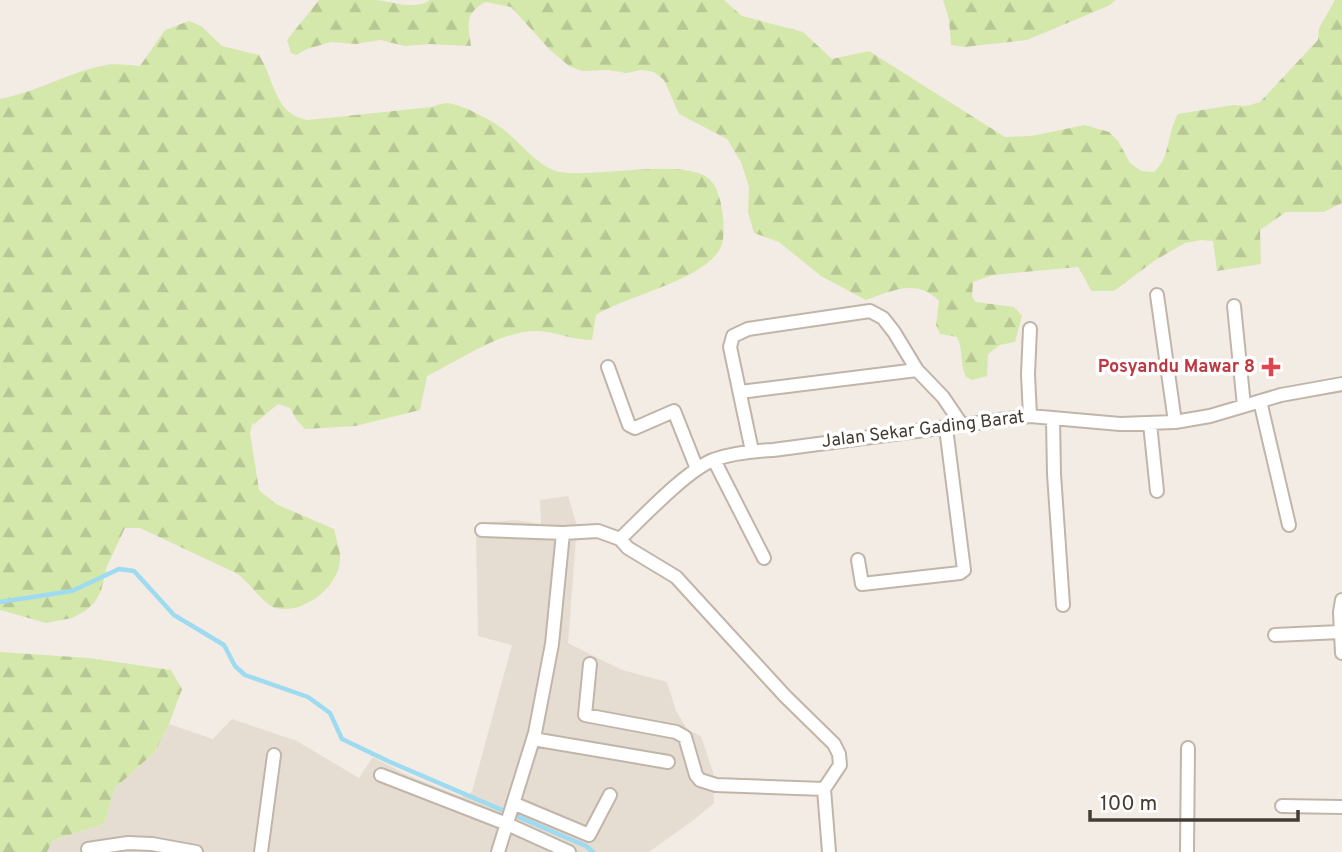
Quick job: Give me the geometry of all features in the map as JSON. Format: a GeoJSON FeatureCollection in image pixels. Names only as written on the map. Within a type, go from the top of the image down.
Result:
{"type":"FeatureCollection","features":[{"type":"Feature","properties":{"kind":"street"},"geometry":{"type":"LineString","coordinates":[[1157,295],[1175,422]]}},
{"type":"Feature","properties":{"kind":"street"},"geometry":{"type":"LineString","coordinates":[[1234,306],[1244,406]]}},
{"type":"Feature","properties":{"kind":"street"},"geometry":{"type":"LineString","coordinates":[[752,451],[730,347],[733,336],[748,329],[870,310],[883,318],[917,369],[943,397],[962,425]]}},
{"type":"Feature","properties":{"kind":"street"},"geometry":{"type":"LineString","coordinates":[[1030,329],[1030,416]]}},
{"type":"Feature","properties":{"kind":"street"},"geometry":{"type":"LineString","coordinates":[[608,367],[629,425],[635,428],[674,411],[696,469]]}},
{"type":"Feature","properties":{"kind":"street"},"geometry":{"type":"LineString","coordinates":[[740,392],[917,369]]}},
{"type":"Feature","properties":{"kind":"street","name":"Jalan Sekar Gading Barat"},"geometry":{"type":"LineString","coordinates":[[620,539],[696,469],[714,460],[752,451],[1030,416],[1120,424],[1175,422],[1342,384]]}},
{"type":"Feature","properties":{"kind":"street"},"geometry":{"type":"LineString","coordinates":[[1260,401],[1289,525]]}},
{"type":"Feature","properties":{"kind":"street"},"geometry":{"type":"LineString","coordinates":[[1053,419],[1063,605]]}},
{"type":"Feature","properties":{"kind":"street"},"geometry":{"type":"LineString","coordinates":[[1150,424],[1157,491]]}},
{"type":"Feature","properties":{"kind":"street"},"geometry":{"type":"LineString","coordinates":[[858,560],[862,584],[960,573],[964,570],[946,428]]}},
{"type":"Feature","properties":{"kind":"street"},"geometry":{"type":"LineString","coordinates":[[714,460],[764,558]]}},
{"type":"Feature","properties":{"kind":"street"},"geometry":{"type":"LineString","coordinates":[[482,530],[564,533],[598,531],[620,539],[642,557],[676,577],[785,696],[834,744],[840,765],[824,789],[830,852]]}},
{"type":"Feature","properties":{"kind":"street"},"geometry":{"type":"LineString","coordinates":[[498,852],[533,739],[552,644],[564,533]]}},
{"type":"Feature","properties":{"kind":"street"},"geometry":{"type":"LineString","coordinates":[[1342,600],[1342,653]]}},
{"type":"Feature","properties":{"kind":"street"},"geometry":{"type":"LineString","coordinates":[[1275,635],[1340,632]]}},
{"type":"Feature","properties":{"kind":"street"},"geometry":{"type":"LineString","coordinates":[[590,664],[585,715],[676,732],[685,737],[695,775],[700,780],[716,785],[824,789]]}},
{"type":"Feature","properties":{"kind":"street"},"geometry":{"type":"LineString","coordinates":[[533,739],[668,762]]}},
{"type":"Feature","properties":{"kind":"street"},"geometry":{"type":"LineString","coordinates":[[1187,852],[1188,748]]}},
{"type":"Feature","properties":{"kind":"street"},"geometry":{"type":"LineString","coordinates":[[261,852],[274,755]]}},
{"type":"Feature","properties":{"kind":"street"},"geometry":{"type":"LineString","coordinates":[[381,775],[508,824],[569,852]]}},
{"type":"Feature","properties":{"kind":"street"},"geometry":{"type":"LineString","coordinates":[[514,806],[589,835],[610,795]]}},
{"type":"Feature","properties":{"kind":"street"},"geometry":{"type":"LineString","coordinates":[[1282,806],[1342,807]]}},
{"type":"Feature","properties":{"kind":"street"},"geometry":{"type":"LineString","coordinates":[[88,849],[152,844],[196,852]]}},
{"type":"Feature","properties":{"kind":"shaded area"},"geometry":{"type":"Polygon","coordinates":[[[568,496],[577,526],[568,643],[622,670],[667,682],[676,711],[687,729],[701,736],[713,772],[714,803],[649,852],[47,852],[53,840],[104,824],[115,788],[155,752],[169,724],[213,739],[232,719],[297,741],[359,778],[373,757],[403,773],[462,797],[472,792],[512,645],[478,636],[476,536],[482,523],[515,520],[541,524],[540,500],[568,496]]]}},
{"type":"Feature","properties":{"kind":"green space"},"geometry":{"type":"Polygon","coordinates":[[[319,0],[375,0],[417,5],[430,0],[724,0],[742,16],[803,32],[832,59],[869,51],[1005,137],[1031,136],[1085,125],[1109,132],[1118,141],[1130,163],[1141,171],[1154,172],[1166,153],[1178,114],[1260,102],[1318,40],[1319,28],[1335,0],[1342,0],[1342,203],[1324,212],[1286,212],[1260,230],[1261,264],[1217,271],[1213,241],[1201,240],[1185,243],[1154,261],[1114,291],[1092,291],[1078,267],[993,275],[973,282],[972,297],[976,302],[1014,307],[1022,316],[1015,342],[1000,345],[988,354],[987,376],[972,380],[966,377],[964,372],[957,337],[940,334],[936,325],[939,301],[930,294],[904,288],[866,300],[821,276],[779,242],[754,233],[748,212],[749,187],[741,162],[727,139],[679,114],[664,80],[654,72],[582,71],[569,66],[550,50],[511,7],[485,2],[474,11],[469,20],[471,46],[405,46],[380,40],[356,44],[331,42],[296,55],[291,53],[287,40],[319,0]]]}},
{"type":"Feature","properties":{"kind":"green space"},"geometry":{"type":"Polygon","coordinates":[[[943,0],[1116,0],[1108,6],[1027,40],[964,47],[951,45],[949,19],[943,0]]]}},
{"type":"Feature","properties":{"kind":"green space"},"geometry":{"type":"Polygon","coordinates":[[[189,21],[201,26],[222,46],[259,55],[282,104],[297,117],[308,120],[448,103],[489,120],[509,134],[539,162],[560,172],[664,169],[701,174],[712,182],[718,194],[723,217],[723,239],[718,252],[689,275],[596,315],[592,340],[538,331],[510,335],[427,376],[420,410],[355,426],[305,429],[290,408],[278,404],[253,425],[253,421],[250,433],[259,490],[276,504],[334,529],[340,553],[338,571],[326,589],[308,603],[286,609],[271,606],[236,573],[140,528],[125,528],[107,566],[101,591],[95,602],[72,618],[46,623],[0,610],[0,99],[92,68],[114,64],[140,66],[165,30],[189,21]]]}},
{"type":"Feature","properties":{"kind":"green space"},"geometry":{"type":"Polygon","coordinates":[[[0,652],[89,658],[171,670],[182,689],[155,752],[115,788],[104,824],[53,840],[47,852],[0,852],[0,652]]]}},
{"type":"Feature","properties":{"kind":"waterway"},"geometry":{"type":"LineString","coordinates":[[0,602],[72,591],[119,569],[134,571],[174,615],[224,645],[235,666],[245,675],[308,697],[330,713],[342,739],[586,846],[593,852]]}},
{"type":"Feature","properties":{"kind":"place","name":"Posyandu Mawar 8"},"geometry":{"type":"Point","coordinates":[1271,367]}}]}
